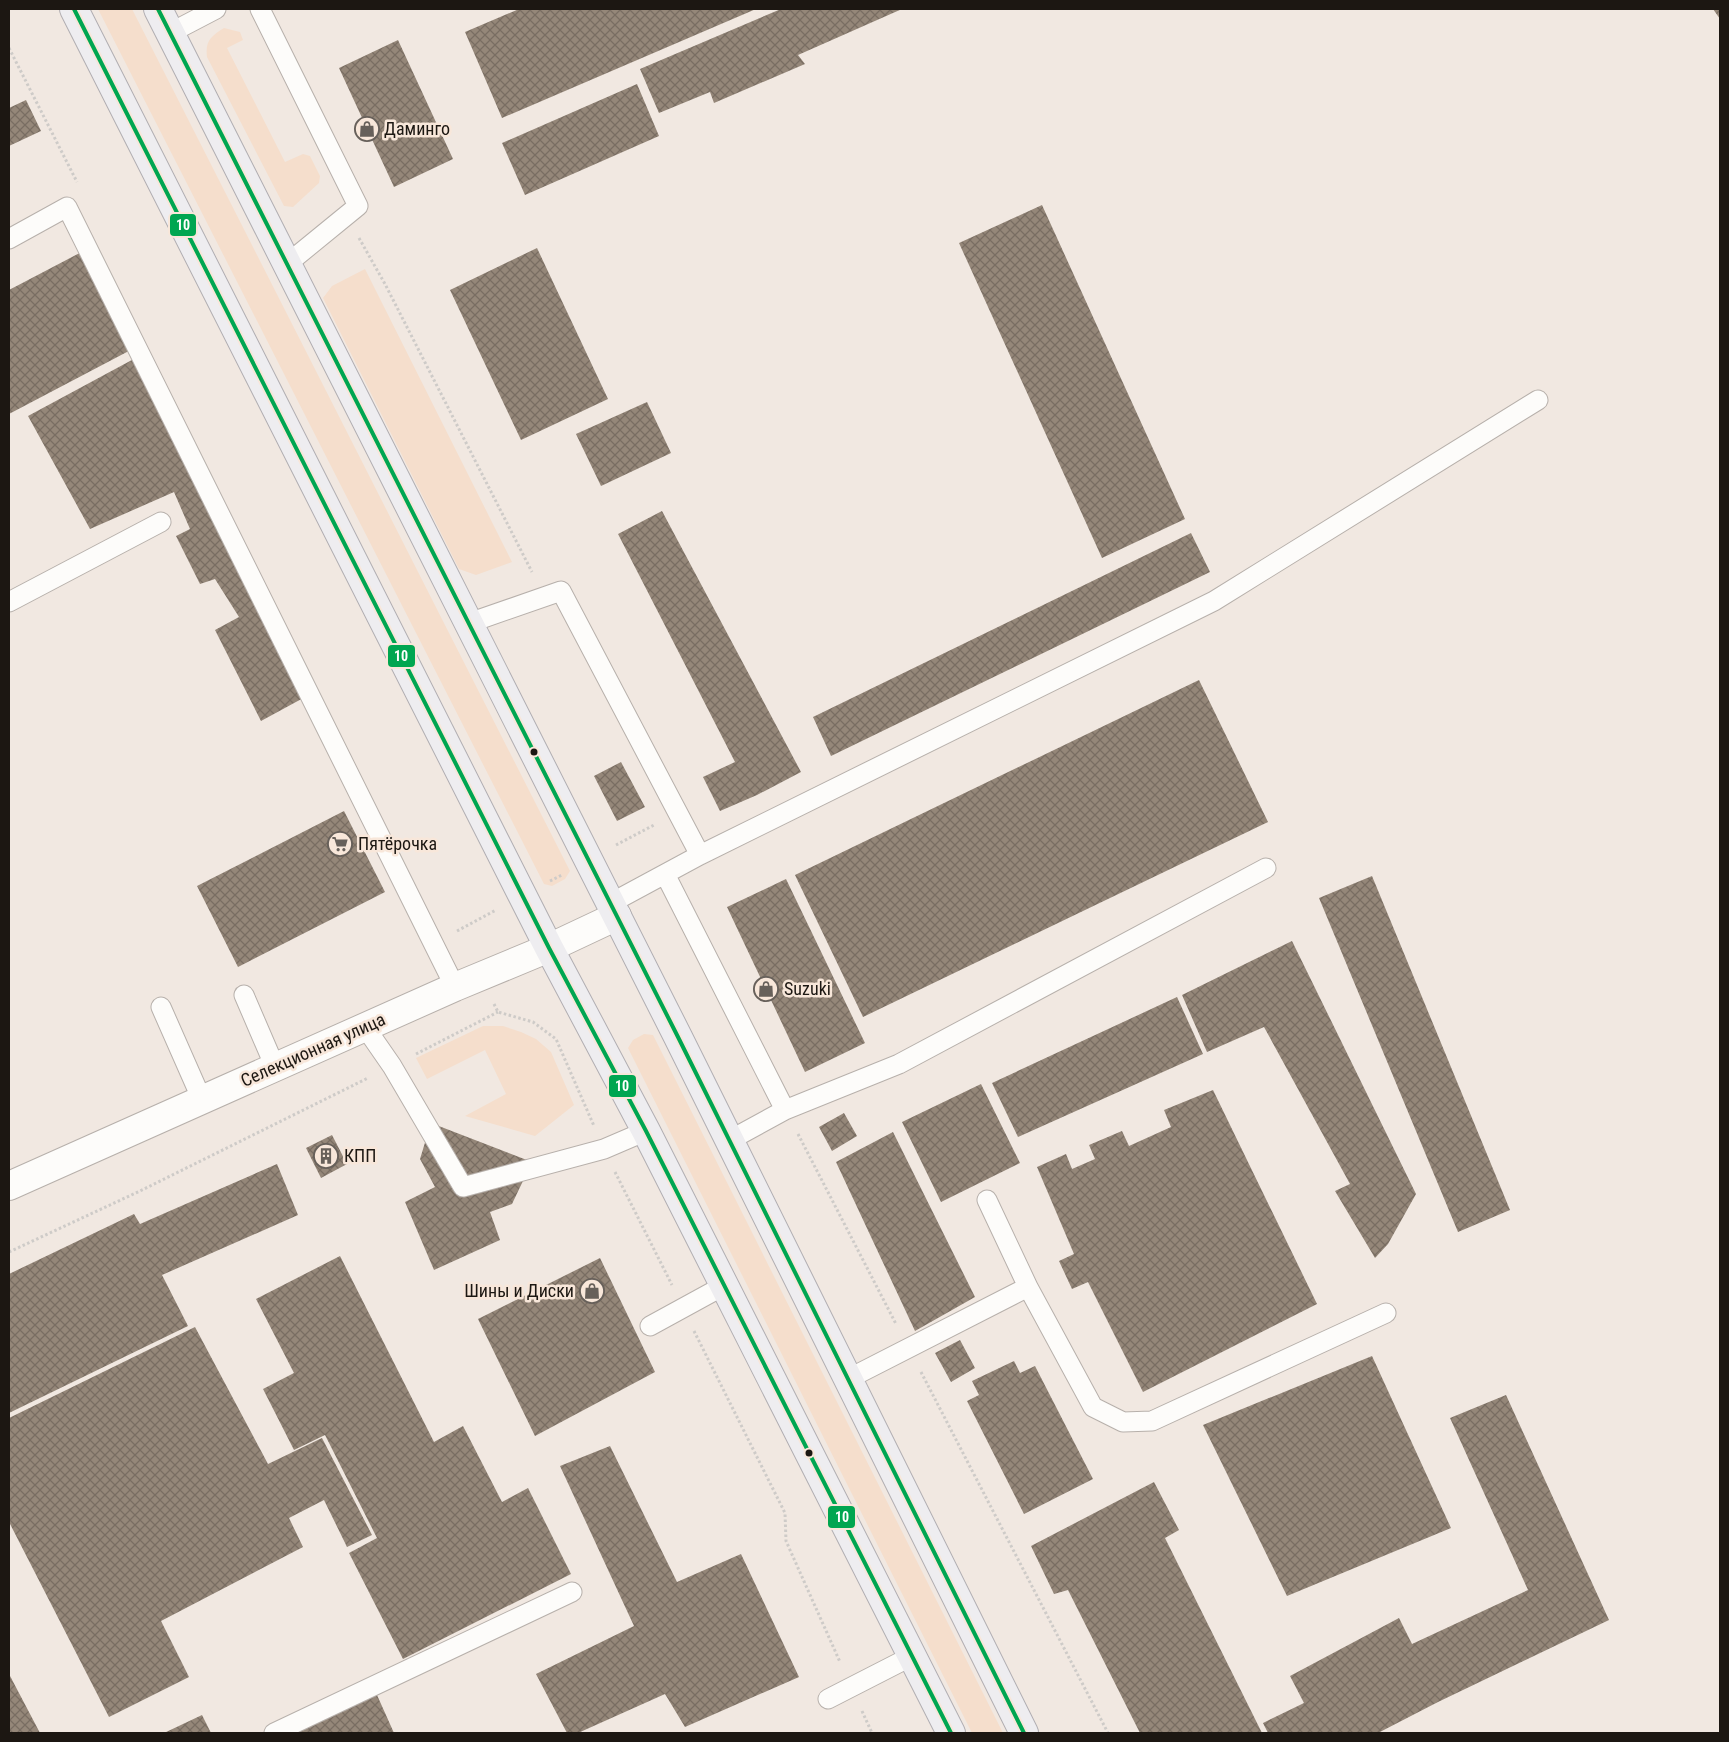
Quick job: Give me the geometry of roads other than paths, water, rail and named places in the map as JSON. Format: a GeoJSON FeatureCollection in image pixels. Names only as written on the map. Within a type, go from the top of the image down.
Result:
{"type":"FeatureCollection","features":[{"type":"Feature","properties":{"kind":"main road"},"geometry":{"type":"LineString","coordinates":[[74,9],[549,948],[725,1285],[951,1733]]}},
{"type":"Feature","properties":{"kind":"main road"},"geometry":{"type":"LineString","coordinates":[[158,9],[730,1140],[1024,1733]]}},
{"type":"Feature","properties":{"kind":"street","name":"Селекционная улица"},"geometry":{"type":"LineString","coordinates":[[9,1186],[455,987],[549,948],[614,910]]}},
{"type":"Feature","properties":{"kind":"lane"},"geometry":{"type":"LineString","coordinates":[[170,33],[216,9]]}},
{"type":"Feature","properties":{"kind":"lane"},"geometry":{"type":"LineString","coordinates":[[260,9],[358,206],[287,264]]}},
{"type":"Feature","properties":{"kind":"lane"},"geometry":{"type":"LineString","coordinates":[[9,239],[66,207],[455,987]]}},
{"type":"Feature","properties":{"kind":"lane"},"geometry":{"type":"LineString","coordinates":[[614,910],[665,874],[700,855],[1214,601],[1538,400]]}},
{"type":"Feature","properties":{"kind":"lane"},"geometry":{"type":"LineString","coordinates":[[9,602],[161,522]]}},
{"type":"Feature","properties":{"kind":"lane"},"geometry":{"type":"LineString","coordinates":[[468,623],[561,591],[700,855]]}},
{"type":"Feature","properties":{"kind":"lane"},"geometry":{"type":"LineString","coordinates":[[730,1140],[785,1110],[899,1064],[1266,868]]}},
{"type":"Feature","properties":{"kind":"lane"},"geometry":{"type":"LineString","coordinates":[[665,874],[785,1110]]}},
{"type":"Feature","properties":{"kind":"lane"},"geometry":{"type":"LineString","coordinates":[[244,995],[275,1068]]}},
{"type":"Feature","properties":{"kind":"lane"},"geometry":{"type":"LineString","coordinates":[[161,1007],[202,1100]]}},
{"type":"Feature","properties":{"kind":"lane"},"geometry":{"type":"LineString","coordinates":[[365,1027],[392,1066],[464,1188],[604,1149],[646,1131]]}},
{"type":"Feature","properties":{"kind":"lane"},"geometry":{"type":"LineString","coordinates":[[987,1200],[1028,1287],[1093,1407],[1123,1422],[1152,1421],[1386,1313]]}},
{"type":"Feature","properties":{"kind":"lane"},"geometry":{"type":"LineString","coordinates":[[650,1326],[725,1285]]}},
{"type":"Feature","properties":{"kind":"lane"},"geometry":{"type":"LineString","coordinates":[[848,1379],[1028,1287]]}},
{"type":"Feature","properties":{"kind":"lane"},"geometry":{"type":"LineString","coordinates":[[274,1733],[572,1592]]}},
{"type":"Feature","properties":{"kind":"lane"},"geometry":{"type":"LineString","coordinates":[[828,1699],[912,1656]]}},
{"type":"Feature","properties":{"kind":"place","name":"Даминго"},"geometry":{"type":"Point","coordinates":[367,129]}},
{"type":"Feature","properties":{"kind":"place","name":"Пятёрочка"},"geometry":{"type":"Point","coordinates":[340,844]}},
{"type":"Feature","properties":{"kind":"place","name":"Suzuki"},"geometry":{"type":"Point","coordinates":[766,989]}},
{"type":"Feature","properties":{"kind":"place","name":"КПП"},"geometry":{"type":"Point","coordinates":[326,1156]}},
{"type":"Feature","properties":{"kind":"place","name":"Шины и Диски"},"geometry":{"type":"Point","coordinates":[592,1291]}}]}
